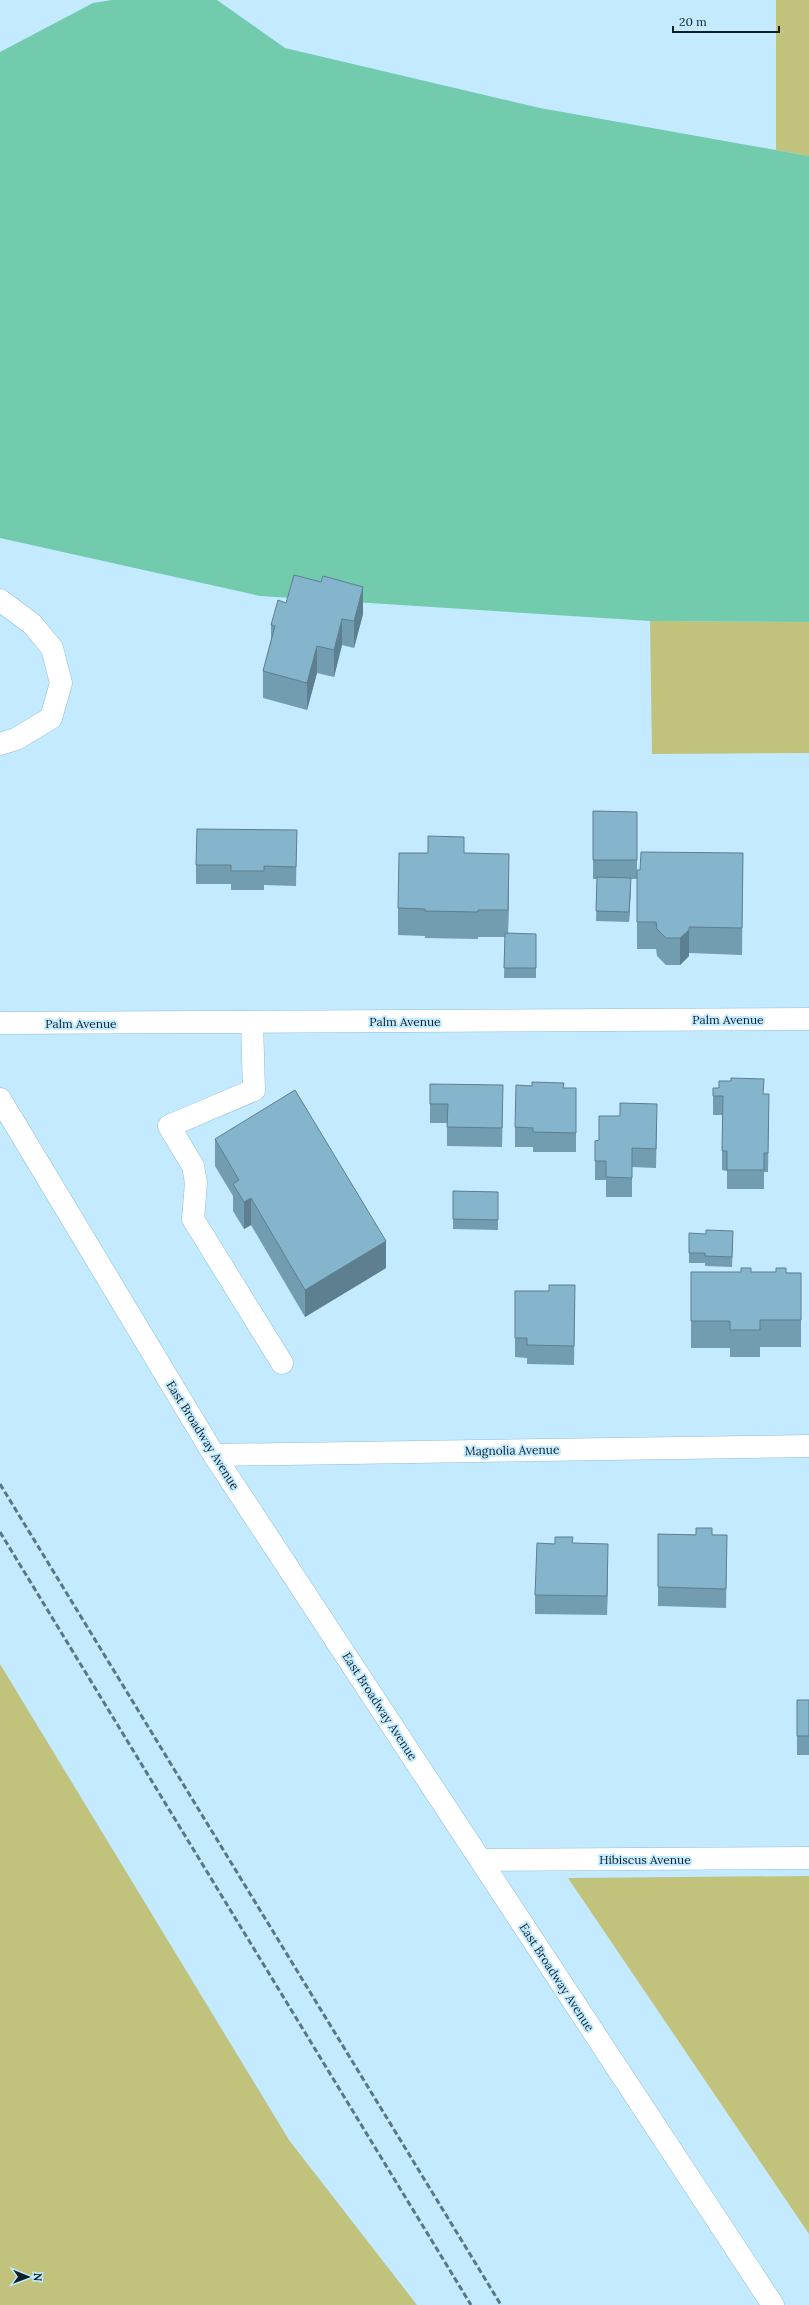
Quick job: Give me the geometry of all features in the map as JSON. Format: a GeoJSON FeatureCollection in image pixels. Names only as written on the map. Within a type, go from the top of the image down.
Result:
{"type":"FeatureCollection","features":[{"type":"Feature","properties":{"kind":"street"},"geometry":{"type":"LineString","coordinates":[[0,600],[32,624],[52,648],[61,683],[51,718],[16,739],[0,744]]}},
{"type":"Feature","properties":{"kind":"street","name":"Palm Avenue"},"geometry":{"type":"LineString","coordinates":[[0,1023],[809,1019]]}},
{"type":"Feature","properties":{"kind":"street"},"geometry":{"type":"LineString","coordinates":[[252,1022],[254,1090],[169,1126],[193,1166],[196,1183],[193,1219],[282,1363]]}},
{"type":"Feature","properties":{"kind":"street","name":"East Broadway Avenue"},"geometry":{"type":"LineString","coordinates":[[0,1099],[214,1455],[772,2305]]}},
{"type":"Feature","properties":{"kind":"street","name":"Magnolia Avenue"},"geometry":{"type":"LineString","coordinates":[[214,1455],[809,1446]]}},
{"type":"Feature","properties":{"kind":"street","name":"Hibiscus Avenue"},"geometry":{"type":"LineString","coordinates":[[480,1860],[809,1858]]}},
{"type":"Feature","properties":{"kind":"shaded area"},"geometry":{"type":"Polygon","coordinates":[[[112,0],[217,0],[285,48],[540,108],[809,156],[809,622],[650,621],[260,596],[0,538],[0,52],[93,3],[112,0]]]}},
{"type":"Feature","properties":{"kind":"shaded area"},"geometry":{"type":"Polygon","coordinates":[[[776,0],[809,0],[809,156],[776,150],[776,0]]]}},
{"type":"Feature","properties":{"kind":"shaded area"},"geometry":{"type":"Polygon","coordinates":[[[650,621],[809,622],[809,753],[652,754],[650,621]]]}},
{"type":"Feature","properties":{"kind":"shaded area"},"geometry":{"type":"Polygon","coordinates":[[[0,1664],[289,2140],[417,2305],[0,2305],[0,1664]]]}},
{"type":"Feature","properties":{"kind":"shaded area"},"geometry":{"type":"Polygon","coordinates":[[[809,1876],[809,2234],[568,1878],[809,1876]]]}},
{"type":"Feature","properties":{"kind":"building"},"geometry":{"type":"Polygon","coordinates":[[[294,575],[321,582],[323,576],[363,587],[354,621],[342,619],[334,650],[317,646],[307,683],[263,671],[275,626],[271,625],[278,600],[286,603],[294,575]]]}},
{"type":"Feature","properties":{"kind":"building"},"geometry":{"type":"Polygon","coordinates":[[[593,811],[637,812],[637,860],[593,860],[593,811]]]}},
{"type":"Feature","properties":{"kind":"building"},"geometry":{"type":"Polygon","coordinates":[[[197,829],[297,830],[296,867],[264,866],[264,871],[231,871],[231,865],[196,865],[197,829]]]}},
{"type":"Feature","properties":{"kind":"building"},"geometry":{"type":"Polygon","coordinates":[[[428,836],[464,837],[464,853],[509,854],[508,910],[478,910],[478,912],[425,911],[425,909],[398,908],[399,853],[428,853],[428,836]]]}},
{"type":"Feature","properties":{"kind":"building"},"geometry":{"type":"Polygon","coordinates":[[[641,852],[743,853],[742,928],[689,927],[689,930],[680,938],[666,938],[657,929],[656,922],[637,922],[637,870],[640,870],[641,852]]]}},
{"type":"Feature","properties":{"kind":"building"},"geometry":{"type":"Polygon","coordinates":[[[597,877],[631,878],[629,912],[596,911],[597,877]]]}},
{"type":"Feature","properties":{"kind":"building"},"geometry":{"type":"Polygon","coordinates":[[[505,933],[536,934],[536,968],[504,968],[505,933]]]}},
{"type":"Feature","properties":{"kind":"building"},"geometry":{"type":"Polygon","coordinates":[[[731,1078],[764,1079],[763,1094],[769,1094],[768,1153],[764,1153],[764,1170],[727,1170],[727,1151],[722,1151],[723,1096],[713,1096],[713,1088],[719,1088],[719,1081],[731,1081],[731,1078]]]}},
{"type":"Feature","properties":{"kind":"building"},"geometry":{"type":"Polygon","coordinates":[[[532,1082],[564,1083],[563,1088],[576,1088],[576,1133],[533,1132],[533,1128],[515,1127],[516,1085],[532,1086],[532,1082]]]}},
{"type":"Feature","properties":{"kind":"building"},"geometry":{"type":"Polygon","coordinates":[[[430,1084],[503,1085],[502,1128],[447,1127],[448,1104],[430,1104],[430,1084]]]}},
{"type":"Feature","properties":{"kind":"building"},"geometry":{"type":"Polygon","coordinates":[[[295,1090],[386,1241],[305,1290],[251,1198],[244,1202],[233,1184],[239,1180],[215,1139],[295,1090]]]}},
{"type":"Feature","properties":{"kind":"building"},"geometry":{"type":"Polygon","coordinates":[[[620,1103],[657,1104],[656,1149],[632,1148],[632,1178],[606,1177],[606,1161],[595,1161],[595,1141],[599,1140],[599,1116],[620,1116],[620,1103]]]}},
{"type":"Feature","properties":{"kind":"building"},"geometry":{"type":"Polygon","coordinates":[[[453,1191],[498,1192],[498,1220],[453,1219],[453,1191]]]}},
{"type":"Feature","properties":{"kind":"building"},"geometry":{"type":"Polygon","coordinates":[[[706,1230],[733,1231],[732,1257],[705,1256],[705,1253],[689,1253],[689,1233],[706,1234],[706,1230]]]}},
{"type":"Feature","properties":{"kind":"building"},"geometry":{"type":"Polygon","coordinates":[[[741,1268],[751,1268],[751,1272],[776,1272],[776,1268],[786,1268],[786,1273],[801,1273],[801,1320],[760,1320],[760,1330],[730,1330],[730,1321],[691,1321],[691,1272],[741,1272],[741,1268]]]}},
{"type":"Feature","properties":{"kind":"building"},"geometry":{"type":"Polygon","coordinates":[[[549,1285],[575,1285],[574,1346],[527,1345],[527,1338],[515,1338],[515,1291],[549,1291],[549,1285]]]}},
{"type":"Feature","properties":{"kind":"building"},"geometry":{"type":"Polygon","coordinates":[[[696,1528],[712,1528],[712,1535],[727,1535],[726,1589],[658,1587],[658,1534],[696,1535],[696,1528]]]}},
{"type":"Feature","properties":{"kind":"building"},"geometry":{"type":"Polygon","coordinates":[[[555,1537],[573,1537],[572,1543],[608,1544],[607,1596],[535,1595],[537,1543],[555,1544],[555,1537]]]}},
{"type":"Feature","properties":{"kind":"building"},"geometry":{"type":"Polygon","coordinates":[[[797,1700],[809,1700],[809,1736],[797,1736],[797,1700]]]}},
{"type":"Feature","properties":{"kind":"railway"},"geometry":{"type":"LineString","coordinates":[[0,1484],[501,2305]]}},
{"type":"Feature","properties":{"kind":"railway"},"geometry":{"type":"LineString","coordinates":[[0,1532],[471,2305]]}}]}
